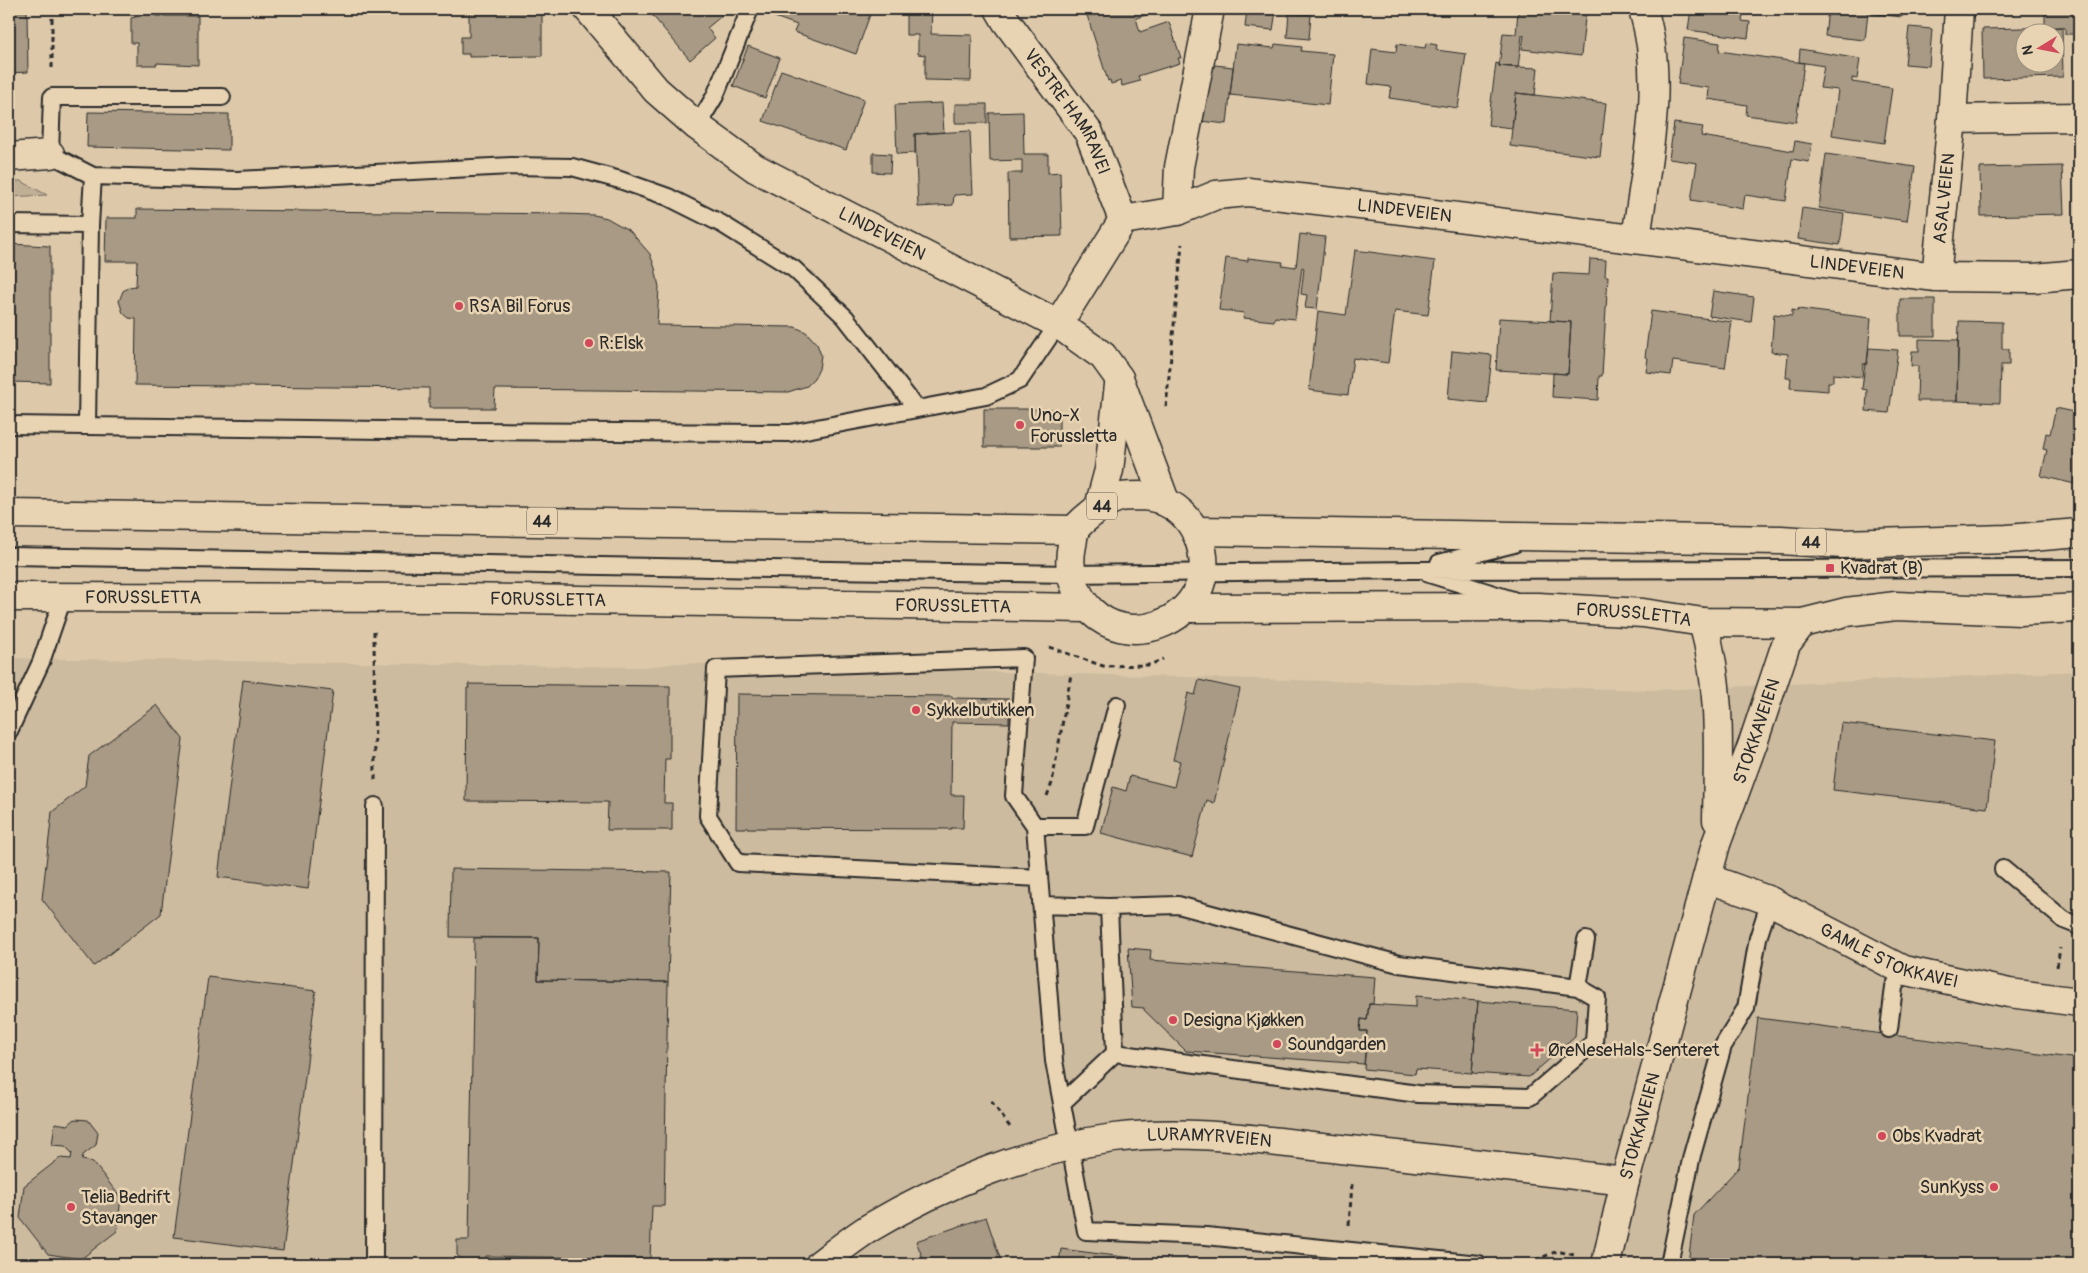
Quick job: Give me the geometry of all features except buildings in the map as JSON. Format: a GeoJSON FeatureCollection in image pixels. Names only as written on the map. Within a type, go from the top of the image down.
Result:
{"type":"FeatureCollection","features":[{"type":"Feature","properties":{"kind":"street","name":"LINDEVEIEN"},"geometry":{"type":"LineString","coordinates":[[588,9],[656,90],[697,126],[755,168],[1058,324],[1103,356],[1119,378],[1165,502]]}},
{"type":"Feature","properties":{"kind":"street","name":"VESTRE HAMRAVEI"},"geometry":{"type":"LineString","coordinates":[[998,9],[1089,133],[1123,220]]}},
{"type":"Feature","properties":{"kind":"street"},"geometry":{"type":"LineString","coordinates":[[1177,211],[1179,167],[1210,9]]}},
{"type":"Feature","properties":{"kind":"street"},"geometry":{"type":"LineString","coordinates":[[1636,239],[1652,121],[1653,58],[1651,33],[1643,9]]}},
{"type":"Feature","properties":{"kind":"street","name":"ASALVEIEN"},"geometry":{"type":"LineString","coordinates":[[1936,277],[1952,119],[1959,9]]}},
{"type":"Feature","properties":{"kind":"street"},"geometry":{"type":"LineString","coordinates":[[1952,119],[2079,117]]}},
{"type":"Feature","properties":{"kind":"street"},"geometry":{"type":"LineString","coordinates":[[9,157],[50,154]]}},
{"type":"Feature","properties":{"kind":"street","name":"LINDEVEIEN"},"geometry":{"type":"LineString","coordinates":[[1123,220],[1177,211],[1216,195],[1248,192],[1936,277],[2034,278],[2079,274]]}},
{"type":"Feature","properties":{"kind":"street"},"geometry":{"type":"LineString","coordinates":[[1058,324],[1123,220]]}},
{"type":"Feature","properties":{"kind":"street"},"geometry":{"type":"LineString","coordinates":[[1099,507],[1109,470],[1119,378]]}},
{"type":"Feature","properties":{"kind":"street","name":"44"},"geometry":{"type":"LineString","coordinates":[[1143,496],[1165,502],[1184,515],[1196,531],[1203,551],[1204,571],[1197,592],[1186,608],[1171,620],[1145,630],[1119,628],[1094,615],[1076,592],[1070,574],[1070,555],[1075,530],[1099,507],[1120,497],[1143,496]]}},
{"type":"Feature","properties":{"kind":"street","name":"44"},"geometry":{"type":"LineString","coordinates":[[9,514],[1075,530]]}},
{"type":"Feature","properties":{"kind":"street","name":"44"},"geometry":{"type":"LineString","coordinates":[[1196,531],[1781,540],[1842,544],[2007,538],[2079,533]]}},
{"type":"Feature","properties":{"kind":"street","name":"FORUSSLETTA"},"geometry":{"type":"LineString","coordinates":[[9,597],[461,598],[1087,608]]}},
{"type":"Feature","properties":{"kind":"street","name":"FORUSSLETTA"},"geometry":{"type":"LineString","coordinates":[[1186,608],[1538,607],[1643,613],[1703,622],[1802,623],[1846,612],[1896,606],[2020,611],[2079,608]]}},
{"type":"Feature","properties":{"kind":"street","name":"STOKKAVEIEN"},"geometry":{"type":"LineString","coordinates":[[1703,622],[1711,653],[1717,694],[1719,738],[1716,844]]}},
{"type":"Feature","properties":{"kind":"street","name":"STOKKAVEIEN"},"geometry":{"type":"LineString","coordinates":[[1606,1264],[1625,1181],[1716,844],[1753,744],[1786,644],[1802,623]]}},
{"type":"Feature","properties":{"kind":"street","name":"GAMLE STOKKAVEI"},"geometry":{"type":"LineString","coordinates":[[1707,878],[1770,901],[1903,970],[2009,993],[2079,1002]]}},
{"type":"Feature","properties":{"kind":"street","name":"LURAMYRVEIEN"},"geometry":{"type":"LineString","coordinates":[[820,1264],[869,1228],[916,1202],[982,1173],[1069,1147],[1113,1138],[1152,1135],[1226,1136],[1625,1181]]}},
{"type":"Feature","properties":{"kind":"lane"},"geometry":{"type":"LineString","coordinates":[[697,126],[715,96],[750,9]]}},
{"type":"Feature","properties":{"kind":"lane"},"geometry":{"type":"LineString","coordinates":[[222,97],[52,97],[50,154],[93,176],[237,180],[511,166],[572,168],[620,180],[668,198],[722,224],[794,269],[845,317],[917,409]]}},
{"type":"Feature","properties":{"kind":"lane"},"geometry":{"type":"LineString","coordinates":[[87,426],[90,225],[93,176]]}},
{"type":"Feature","properties":{"kind":"lane"},"geometry":{"type":"LineString","coordinates":[[9,224],[90,225]]}},
{"type":"Feature","properties":{"kind":"lane"},"geometry":{"type":"LineString","coordinates":[[9,425],[790,433],[986,396],[1020,380],[1058,324]]}},
{"type":"Feature","properties":{"kind":"lane"},"geometry":{"type":"LineString","coordinates":[[1412,570],[1543,537]]}},
{"type":"Feature","properties":{"kind":"lane"},"geometry":{"type":"LineString","coordinates":[[9,556],[1070,574],[1204,571],[2079,568]]}},
{"type":"Feature","properties":{"kind":"lane"},"geometry":{"type":"LineString","coordinates":[[1412,570],[1538,607]]}},
{"type":"Feature","properties":{"kind":"lane"},"geometry":{"type":"LineString","coordinates":[[9,731],[41,662],[63,598]]}},
{"type":"Feature","properties":{"kind":"lane"},"geometry":{"type":"LineString","coordinates":[[1039,878],[738,863],[708,816],[716,669],[1024,658],[1014,796],[1035,826],[1054,1062],[1086,1231],[1206,1236],[1479,1264]]}},
{"type":"Feature","properties":{"kind":"lane"},"geometry":{"type":"LineString","coordinates":[[1035,826],[1085,826],[1118,704]]}},
{"type":"Feature","properties":{"kind":"lane"},"geometry":{"type":"LineString","coordinates":[[374,1264],[375,806]]}},
{"type":"Feature","properties":{"kind":"lane"},"geometry":{"type":"LineString","coordinates":[[2003,869],[2064,920],[2079,926]]}},
{"type":"Feature","properties":{"kind":"lane"},"geometry":{"type":"LineString","coordinates":[[1669,1264],[1692,1155],[1723,1046],[1746,1008],[1758,938],[1770,901]]}},
{"type":"Feature","properties":{"kind":"lane"},"geometry":{"type":"LineString","coordinates":[[1041,906],[1178,905],[1399,964],[1578,987],[1597,998],[1594,1042],[1530,1097],[1418,1094],[1115,1053]]}},
{"type":"Feature","properties":{"kind":"lane"},"geometry":{"type":"LineString","coordinates":[[1062,1103],[1115,1053],[1109,907]]}},
{"type":"Feature","properties":{"kind":"lane"},"geometry":{"type":"LineString","coordinates":[[1578,987],[1586,940]]}},
{"type":"Feature","properties":{"kind":"lane"},"geometry":{"type":"LineString","coordinates":[[1889,1029],[1894,988],[1903,970]]}},
{"type":"Feature","properties":{"kind":"path"},"geometry":{"type":"LineString","coordinates":[[52,9],[52,97]]}},
{"type":"Feature","properties":{"kind":"path"},"geometry":{"type":"LineString","coordinates":[[1165,415],[1182,247],[1177,211]]}},
{"type":"Feature","properties":{"kind":"path"},"geometry":{"type":"LineString","coordinates":[[374,625],[375,806]]}},
{"type":"Feature","properties":{"kind":"path"},"geometry":{"type":"LineString","coordinates":[[1035,826],[1052,783],[1071,674]]}},
{"type":"Feature","properties":{"kind":"path"},"geometry":{"type":"LineString","coordinates":[[991,1101],[1010,1127]]}},
{"type":"Feature","properties":{"kind":"path"},"geometry":{"type":"LineString","coordinates":[[1347,1251],[1353,1176]]}},
{"type":"Feature","properties":{"kind":"path"},"geometry":{"type":"LineString","coordinates":[[1527,1264],[1558,1251],[1580,1256]]}},
{"type":"Feature","properties":{"kind":"shaded area"},"geometry":{"type":"Polygon","coordinates":[[[9,181],[21,181],[47,195],[9,197],[9,181]]]}},
{"type":"Feature","properties":{"kind":"shaded area"},"geometry":{"type":"Polygon","coordinates":[[[9,658],[644,667],[677,663],[1655,690],[2079,671],[2079,1264],[9,1264],[9,658]]]}},
{"type":"Feature","properties":{"kind":"place","name":"RSA Bil Forus"},"geometry":{"type":"Point","coordinates":[459,306]}},
{"type":"Feature","properties":{"kind":"place","name":"R:Elsk"},"geometry":{"type":"Point","coordinates":[589,343]}},
{"type":"Feature","properties":{"kind":"place","name":"Uno-X Forussletta"},"geometry":{"type":"Point","coordinates":[1020,425]}},
{"type":"Feature","properties":{"kind":"place","name":"Kvadrat (B)"},"geometry":{"type":"Point","coordinates":[1830,568]}},
{"type":"Feature","properties":{"kind":"place","name":"Sykkelbutikken"},"geometry":{"type":"Point","coordinates":[916,710]}},
{"type":"Feature","properties":{"kind":"place","name":"Designa Kjøkken"},"geometry":{"type":"Point","coordinates":[1173,1020]}},
{"type":"Feature","properties":{"kind":"place","name":"Soundgarden"},"geometry":{"type":"Point","coordinates":[1277,1044]}},
{"type":"Feature","properties":{"kind":"place","name":"ØreNeseHals-Senteret"},"geometry":{"type":"Point","coordinates":[1537,1050]}},
{"type":"Feature","properties":{"kind":"place","name":"Obs Kvadrat"},"geometry":{"type":"Point","coordinates":[1882,1136]}},
{"type":"Feature","properties":{"kind":"place","name":"SunKyss"},"geometry":{"type":"Point","coordinates":[1994,1187]}},
{"type":"Feature","properties":{"kind":"place","name":"Telia Bedrift Stavanger"},"geometry":{"type":"Point","coordinates":[71,1207]}}]}
